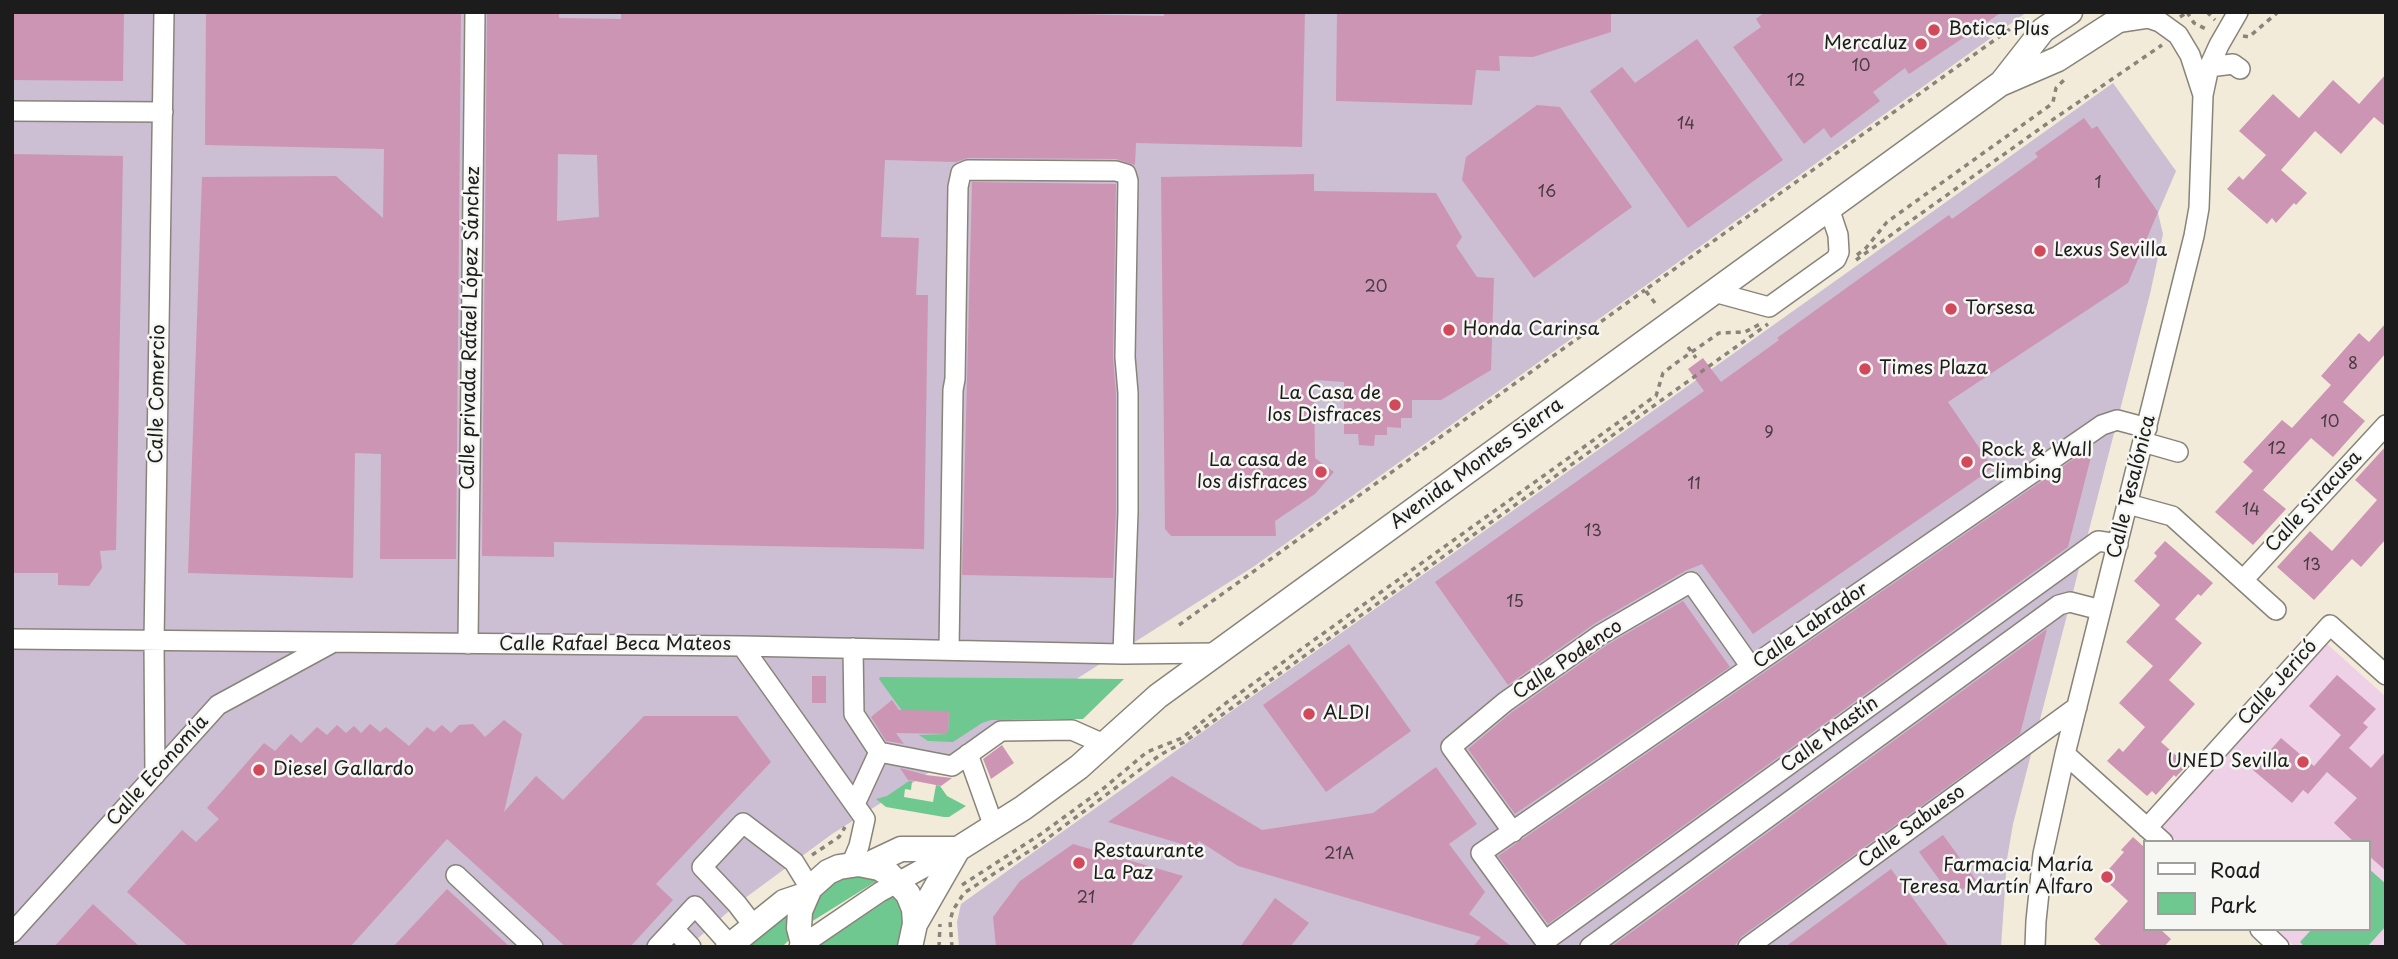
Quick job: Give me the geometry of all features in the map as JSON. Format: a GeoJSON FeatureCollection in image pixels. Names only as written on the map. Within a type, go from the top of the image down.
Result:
{"type":"FeatureCollection","features":[{"type":"Feature","properties":{"kind":"main road","name":"Avenida Montes Sierra"},"geometry":{"type":"LineString","coordinates":[[2000,84],[2043,30],[2070,12]]}},
{"type":"Feature","properties":{"kind":"main road","name":"Avenida Montes Sierra"},"geometry":{"type":"LineString","coordinates":[[915,937],[958,849],[1079,767],[1158,696],[2000,84],[2058,59],[2122,18]]}},
{"type":"Feature","properties":{"kind":"main road"},"geometry":{"type":"LineString","coordinates":[[729,946],[784,902],[808,892],[828,872],[859,865],[901,849],[958,849]]}},
{"type":"Feature","properties":{"kind":"main road"},"geometry":{"type":"LineString","coordinates":[[859,865],[879,868],[899,881],[914,909],[915,937]]}},
{"type":"Feature","properties":{"kind":"main road"},"geometry":{"type":"LineString","coordinates":[[802,946],[799,919],[808,892]]}},
{"type":"Feature","properties":{"kind":"street","name":"Calle Comercio"},"geometry":{"type":"LineString","coordinates":[[155,775],[154,641],[164,12]]}},
{"type":"Feature","properties":{"kind":"street","name":"Calle privada Rafael López Sánchez"},"geometry":{"type":"LineString","coordinates":[[468,644],[475,12]]}},
{"type":"Feature","properties":{"kind":"street"},"geometry":{"type":"LineString","coordinates":[[2231,24],[2249,12]]}},
{"type":"Feature","properties":{"kind":"street"},"geometry":{"type":"LineString","coordinates":[[2122,18],[2148,18],[2160,22],[2178,35],[2190,55],[2203,95]]}},
{"type":"Feature","properties":{"kind":"street","name":"Calle Tesalónica"},"geometry":{"type":"LineString","coordinates":[[2035,947],[2043,854],[2065,754],[2194,236],[2199,208],[2203,95],[2209,67],[2231,24]]}},
{"type":"Feature","properties":{"kind":"street"},"geometry":{"type":"LineString","coordinates":[[2209,67],[2233,64],[2240,69]]}},
{"type":"Feature","properties":{"kind":"street"},"geometry":{"type":"LineString","coordinates":[[12,111],[163,112]]}},
{"type":"Feature","properties":{"kind":"street"},"geometry":{"type":"LineString","coordinates":[[949,650],[958,187],[961,173],[968,170],[1116,172],[1126,174],[1128,181],[1125,357],[1128,393],[1128,499],[1123,654]]}},
{"type":"Feature","properties":{"kind":"street"},"geometry":{"type":"LineString","coordinates":[[1714,292],[1769,306],[1836,259],[1839,252],[1838,235],[1829,208]]}},
{"type":"Feature","properties":{"kind":"street","name":"Calle Labrador"},"geometry":{"type":"LineString","coordinates":[[1481,853],[2102,425],[2117,420],[2178,452]]}},
{"type":"Feature","properties":{"kind":"street","name":"Calle Siracusa"},"geometry":{"type":"LineString","coordinates":[[2243,580],[2386,425]]}},
{"type":"Feature","properties":{"kind":"street"},"geometry":{"type":"LineString","coordinates":[[2128,504],[2172,516],[2276,610]]}},
{"type":"Feature","properties":{"kind":"street","name":"Calle Mastín"},"geometry":{"type":"LineString","coordinates":[[1481,853],[1545,942],[2098,541],[2118,544]]}},
{"type":"Feature","properties":{"kind":"street","name":"Calle Podenco"},"geometry":{"type":"LineString","coordinates":[[1513,832],[1451,747],[1505,702],[1600,635],[1691,582],[1751,667]]}},
{"type":"Feature","properties":{"kind":"street","name":"Calle Mastín"},"geometry":{"type":"LineString","coordinates":[[1590,947],[2059,605],[2070,602],[2101,610]]}},
{"type":"Feature","properties":{"kind":"street","name":"Calle Jericó"},"geometry":{"type":"LineString","coordinates":[[2147,828],[2330,625],[2386,675]]}},
{"type":"Feature","properties":{"kind":"street","name":"Calle Rafael Beca Mateos"},"geometry":{"type":"LineString","coordinates":[[12,639],[1217,653]]}},
{"type":"Feature","properties":{"kind":"street","name":"Calle Economía"},"geometry":{"type":"LineString","coordinates":[[12,933],[218,705],[331,643]]}},
{"type":"Feature","properties":{"kind":"street"},"geometry":{"type":"LineString","coordinates":[[742,646],[860,811]]}},
{"type":"Feature","properties":{"kind":"street"},"geometry":{"type":"LineString","coordinates":[[853,648],[854,714],[879,752],[952,766],[1002,731],[1072,730],[1106,745]]}},
{"type":"Feature","properties":{"kind":"street","name":"Calle Sabueso"},"geometry":{"type":"LineString","coordinates":[[1748,947],[2077,707]]}},
{"type":"Feature","properties":{"kind":"street"},"geometry":{"type":"LineString","coordinates":[[859,865],[860,811],[879,752]]}},
{"type":"Feature","properties":{"kind":"street"},"geometry":{"type":"LineString","coordinates":[[968,754],[994,827]]}},
{"type":"Feature","properties":{"kind":"street"},"geometry":{"type":"LineString","coordinates":[[2065,754],[2161,840]]}},
{"type":"Feature","properties":{"kind":"street"},"geometry":{"type":"LineString","coordinates":[[753,925],[702,867],[743,823],[794,862],[808,892]]}},
{"type":"Feature","properties":{"kind":"street"},"geometry":{"type":"LineString","coordinates":[[1702,828],[1720,852]]}},
{"type":"Feature","properties":{"kind":"street","name":"Avenida Montes Sierra"},"geometry":{"type":"LineString","coordinates":[[802,946],[851,910],[958,849]]}},
{"type":"Feature","properties":{"kind":"street"},"geometry":{"type":"LineString","coordinates":[[456,875],[533,947]]}},
{"type":"Feature","properties":{"kind":"street"},"geometry":{"type":"LineString","coordinates":[[657,947],[695,906],[729,946]]}},
{"type":"Feature","properties":{"kind":"street"},"geometry":{"type":"LineString","coordinates":[[674,929],[691,947]]}},
{"type":"Feature","properties":{"kind":"street"},"geometry":{"type":"LineString","coordinates":[[2262,931],[2279,947]]}},
{"type":"Feature","properties":{"kind":"path"},"geometry":{"type":"LineString","coordinates":[[2187,12],[2194,23],[2206,29]]}},
{"type":"Feature","properties":{"kind":"path"},"geometry":{"type":"LineString","coordinates":[[2207,12],[2249,37],[2278,12]]}},
{"type":"Feature","properties":{"kind":"path"},"geometry":{"type":"LineString","coordinates":[[1179,625],[2026,18]]}},
{"type":"Feature","properties":{"kind":"path"},"geometry":{"type":"LineString","coordinates":[[2070,76],[2056,88],[2053,102],[2049,106],[1887,222],[1866,248],[1850,262],[2162,45]]}},
{"type":"Feature","properties":{"kind":"path"},"geometry":{"type":"LineString","coordinates":[[1645,290],[1655,303]]}},
{"type":"Feature","properties":{"kind":"path"},"geometry":{"type":"LineString","coordinates":[[952,947],[950,921],[953,909],[964,893],[1037,846],[1160,755],[1184,742],[1774,317],[1751,331],[1719,333],[1663,373],[1656,396],[1226,703],[1182,738],[1147,752],[1104,788],[1041,834],[957,888]]}},
{"type":"Feature","properties":{"kind":"path"},"geometry":{"type":"LineString","coordinates":[[1688,347],[1696,358]]}},
{"type":"Feature","properties":{"kind":"path"},"geometry":{"type":"LineString","coordinates":[[939,947],[941,917]]}},
{"type":"Feature","properties":{"kind":"shaded area"},"geometry":{"type":"Polygon","coordinates":[[[12,12],[2027,12],[1253,567],[832,834],[737,904],[688,947],[12,947],[12,12]]]}},
{"type":"Feature","properties":{"kind":"shaded area"},"geometry":{"type":"Polygon","coordinates":[[[2113,83],[2176,171],[2158,213],[2163,234],[2150,294],[2013,824],[2007,859],[2001,947],[959,947],[957,922],[961,904],[2113,83]]]}},
{"type":"Feature","properties":{"kind":"shaded area","name":"UNED Sevilla"},"geometry":{"type":"Polygon","coordinates":[[[2326,643],[2386,697],[2386,947],[2295,947],[2277,931],[2370,931],[2370,840],[2176,840],[2161,827],[2326,643]]]}},
{"type":"Feature","properties":{"kind":"green space"},"geometry":{"type":"Polygon","coordinates":[[[880,677],[1124,679],[1083,719],[991,720],[953,742],[928,741],[919,735],[948,734],[949,711],[918,733],[880,677]]]}},
{"type":"Feature","properties":{"kind":"green space"},"geometry":{"type":"Polygon","coordinates":[[[912,781],[911,790],[905,789],[904,797],[933,802],[936,785],[940,786],[947,796],[966,806],[949,817],[944,817],[886,807],[876,799],[887,796],[912,781]]]}},
{"type":"Feature","properties":{"kind":"green space"},"geometry":{"type":"Polygon","coordinates":[[[2370,870],[2386,884],[2386,926],[2367,947],[2305,947],[2300,942],[2310,931],[2370,931],[2370,870]]]}},
{"type":"Feature","properties":{"kind":"green space"},"geometry":{"type":"Polygon","coordinates":[[[855,875],[875,878],[875,882],[811,922],[812,905],[816,897],[837,879],[855,875]]]}},
{"type":"Feature","properties":{"kind":"green space"},"geometry":{"type":"Polygon","coordinates":[[[895,895],[903,917],[901,940],[897,947],[817,947],[895,895]]]}},
{"type":"Feature","properties":{"kind":"green space"},"geometry":{"type":"Polygon","coordinates":[[[788,913],[790,939],[782,947],[740,947],[788,913]]]}},
{"type":"Feature","properties":{"kind":"building"},"geometry":{"type":"Polygon","coordinates":[[[12,12],[124,12],[123,81],[12,80],[12,12]]]}},
{"type":"Feature","properties":{"kind":"building"},"geometry":{"type":"Polygon","coordinates":[[[206,12],[461,12],[456,559],[380,559],[381,454],[355,453],[353,578],[188,573],[202,177],[336,176],[383,218],[384,149],[205,145],[206,12]]]}},
{"type":"Feature","properties":{"kind":"building"},"geometry":{"type":"Polygon","coordinates":[[[487,12],[559,12],[559,18],[621,19],[621,12],[973,12],[1164,16],[1164,12],[1305,12],[1302,147],[1136,143],[1135,165],[1116,159],[968,158],[956,162],[885,160],[881,237],[919,238],[916,295],[928,295],[924,549],[554,542],[554,557],[482,556],[487,12]],[[558,154],[557,221],[599,217],[597,155],[558,154]]]}},
{"type":"Feature","properties":{"kind":"building"},"geometry":{"type":"Polygon","coordinates":[[[1337,12],[1611,12],[1611,32],[1533,57],[1499,56],[1500,71],[1476,70],[1472,105],[1336,101],[1337,12]]]}},
{"type":"Feature","properties":{"kind":"building"},"geometry":{"type":"Polygon","coordinates":[[[1765,12],[2002,12],[1909,74],[1905,68],[1873,92],[1880,101],[1831,138],[1824,128],[1804,144],[1733,47],[1761,27],[1756,19],[1765,12]]]}},
{"type":"Feature","properties":{"kind":"building"},"geometry":{"type":"Polygon","coordinates":[[[1697,39],[1783,160],[1688,228],[1590,91],[1622,67],[1635,83],[1697,39]]]}},
{"type":"Feature","properties":{"kind":"building"},"geometry":{"type":"Polygon","coordinates":[[[2386,74],[2386,127],[2374,117],[2341,154],[2315,131],[2281,170],[2307,193],[2276,223],[2272,218],[2267,224],[2227,189],[2239,176],[2243,180],[2266,155],[2239,131],[2273,94],[2299,118],[2333,80],[2359,104],[2386,74]]]}},
{"type":"Feature","properties":{"kind":"building"},"geometry":{"type":"Polygon","coordinates":[[[1537,105],[1560,107],[1632,207],[1534,278],[1462,180],[1466,157],[1537,105]]]}},
{"type":"Feature","properties":{"kind":"building"},"geometry":{"type":"Polygon","coordinates":[[[2084,118],[2092,129],[2097,126],[2158,212],[2128,283],[1948,402],[1993,468],[1753,634],[1702,564],[1685,571],[1594,624],[1508,685],[1435,582],[1704,391],[1688,369],[1703,358],[1721,382],[1863,276],[1949,215],[1952,219],[2038,157],[2035,153],[2084,118]]]}},
{"type":"Feature","properties":{"kind":"building"},"geometry":{"type":"Polygon","coordinates":[[[12,154],[123,156],[116,550],[100,551],[102,568],[89,586],[58,585],[58,573],[12,573],[12,154]]]}},
{"type":"Feature","properties":{"kind":"building"},"geometry":{"type":"Polygon","coordinates":[[[1314,174],[1314,191],[1436,193],[1462,237],[1456,246],[1477,277],[1494,278],[1491,370],[1441,400],[1412,400],[1412,418],[1401,418],[1401,428],[1387,427],[1387,435],[1375,435],[1374,446],[1359,445],[1358,434],[1344,434],[1344,382],[1314,380],[1315,458],[1334,472],[1315,494],[1275,521],[1276,536],[1171,536],[1165,529],[1161,177],[1314,174]]]}},
{"type":"Feature","properties":{"kind":"building"},"geometry":{"type":"Polygon","coordinates":[[[972,182],[1116,184],[1113,357],[1116,394],[1116,512],[1113,578],[962,575],[972,182]]]}},
{"type":"Feature","properties":{"kind":"building"},"geometry":{"type":"Polygon","coordinates":[[[2386,323],[2386,353],[2343,402],[2365,421],[2333,457],[2311,438],[2263,490],[2286,509],[2253,545],[2215,512],[2253,471],[2243,462],[2282,420],[2292,428],[2331,385],[2321,376],[2359,333],[2369,342],[2386,323]]]}},
{"type":"Feature","properties":{"kind":"building"},"geometry":{"type":"Polygon","coordinates":[[[2094,445],[2068,547],[1548,924],[1498,856],[2094,445]]]}},
{"type":"Feature","properties":{"kind":"building"},"geometry":{"type":"Polygon","coordinates":[[[2386,446],[2386,539],[2361,567],[2352,559],[2314,600],[2277,567],[2310,531],[2332,551],[2377,500],[2355,480],[2386,446]]]}},
{"type":"Feature","properties":{"kind":"building"},"geometry":{"type":"Polygon","coordinates":[[[2165,541],[2213,583],[2201,596],[2198,594],[2175,619],[2202,643],[2169,680],[2195,704],[2161,742],[2187,765],[2156,795],[2152,791],[2147,796],[2107,761],[2119,748],[2123,752],[2145,727],[2119,703],[2153,666],[2126,642],[2160,605],[2134,581],[2157,556],[2154,553],[2165,541]]]}},
{"type":"Feature","properties":{"kind":"building"},"geometry":{"type":"Polygon","coordinates":[[[1683,601],[1730,667],[1515,814],[1468,749],[1512,712],[1607,645],[1683,601]]]}},
{"type":"Feature","properties":{"kind":"building"},"geometry":{"type":"Polygon","coordinates":[[[2047,629],[2020,734],[1741,937],[1733,947],[1611,947],[2047,629]]]}},
{"type":"Feature","properties":{"kind":"building"},"geometry":{"type":"Polygon","coordinates":[[[1349,644],[1411,731],[1326,792],[1263,705],[1349,644]]]}},
{"type":"Feature","properties":{"kind":"building"},"geometry":{"type":"Polygon","coordinates":[[[2337,675],[2376,709],[2363,723],[2368,727],[2349,748],[2371,768],[2386,751],[2386,871],[2370,857],[2370,840],[2352,840],[2334,823],[2357,798],[2327,772],[2308,794],[2303,790],[2292,803],[2253,770],[2281,738],[2314,766],[2341,735],[2309,706],[2337,675]]]}},
{"type":"Feature","properties":{"kind":"building"},"geometry":{"type":"Polygon","coordinates":[[[812,676],[826,676],[826,703],[812,703],[812,676]]]}},
{"type":"Feature","properties":{"kind":"building"},"geometry":{"type":"Polygon","coordinates":[[[892,700],[899,710],[949,711],[948,734],[896,733],[904,744],[886,741],[871,717],[892,700]]]}},
{"type":"Feature","properties":{"kind":"building"},"geometry":{"type":"Polygon","coordinates":[[[644,716],[737,716],[771,762],[656,884],[673,900],[630,947],[566,947],[447,839],[350,947],[189,947],[127,892],[182,830],[196,842],[219,819],[207,808],[264,743],[275,751],[291,734],[301,743],[317,727],[327,735],[337,725],[346,733],[354,726],[361,733],[370,724],[380,732],[386,727],[409,746],[427,727],[434,732],[442,725],[451,733],[459,725],[473,724],[485,737],[504,720],[522,734],[504,812],[536,776],[563,800],[644,716]]]}},
{"type":"Feature","properties":{"kind":"building"},"geometry":{"type":"Polygon","coordinates":[[[1002,745],[1014,763],[991,779],[983,759],[1002,745]]]}},
{"type":"Feature","properties":{"kind":"building"},"geometry":{"type":"Polygon","coordinates":[[[1436,767],[1477,824],[1449,844],[1485,892],[1469,914],[1512,947],[1473,947],[1481,937],[1238,866],[1199,841],[1195,848],[1108,822],[1172,776],[1262,830],[1373,813],[1436,767]]]}},
{"type":"Feature","properties":{"kind":"building"},"geometry":{"type":"Polygon","coordinates":[[[900,768],[952,778],[941,786],[908,780],[900,768]]]}},
{"type":"Feature","properties":{"kind":"building"},"geometry":{"type":"Polygon","coordinates":[[[1943,835],[1976,880],[1952,897],[1919,852],[1943,835]]]}},
{"type":"Feature","properties":{"kind":"building"},"geometry":{"type":"Polygon","coordinates":[[[2133,837],[2142,845],[2142,931],[2162,931],[2171,939],[2164,947],[2103,947],[2094,939],[2128,901],[2102,877],[2124,852],[2121,850],[2133,837]]]}},
{"type":"Feature","properties":{"kind":"building"},"geometry":{"type":"Polygon","coordinates":[[[1073,844],[1183,876],[1130,947],[996,947],[993,917],[1020,881],[1073,844]]]}},
{"type":"Feature","properties":{"kind":"building"},"geometry":{"type":"Polygon","coordinates":[[[1891,869],[1949,947],[1785,947],[1891,869]]]}},
{"type":"Feature","properties":{"kind":"building"},"geometry":{"type":"Polygon","coordinates":[[[447,889],[510,947],[393,947],[447,889]]]}},
{"type":"Feature","properties":{"kind":"building"},"geometry":{"type":"Polygon","coordinates":[[[1275,898],[1309,923],[1290,947],[1240,947],[1275,898]]]}},
{"type":"Feature","properties":{"kind":"building"},"geometry":{"type":"Polygon","coordinates":[[[93,904],[140,947],[54,947],[93,904]]]}},
{"type":"Feature","properties":{"kind":"place","name":"Botica Plus"},"geometry":{"type":"Point","coordinates":[1934,30]}},
{"type":"Feature","properties":{"kind":"place","name":"Mercaluz"},"geometry":{"type":"Point","coordinates":[1921,44]}},
{"type":"Feature","properties":{"kind":"place","name":"Lexus Sevilla"},"geometry":{"type":"Point","coordinates":[2040,251]}},
{"type":"Feature","properties":{"kind":"place","name":"Torsesa"},"geometry":{"type":"Point","coordinates":[1951,309]}},
{"type":"Feature","properties":{"kind":"place","name":"Honda Carinsa"},"geometry":{"type":"Point","coordinates":[1449,330]}},
{"type":"Feature","properties":{"kind":"place","name":"Times Plaza"},"geometry":{"type":"Point","coordinates":[1865,369]}},
{"type":"Feature","properties":{"kind":"place","name":"La Casa de los Disfraces"},"geometry":{"type":"Point","coordinates":[1395,405]}},
{"type":"Feature","properties":{"kind":"place","name":"Rock & Wall Climbing"},"geometry":{"type":"Point","coordinates":[1967,462]}},
{"type":"Feature","properties":{"kind":"place","name":"La casa de los disfraces"},"geometry":{"type":"Point","coordinates":[1321,472]}},
{"type":"Feature","properties":{"kind":"place","name":"ALDI"},"geometry":{"type":"Point","coordinates":[1309,714]}},
{"type":"Feature","properties":{"kind":"place","name":"UNED Sevilla"},"geometry":{"type":"Point","coordinates":[2303,762]}},
{"type":"Feature","properties":{"kind":"place","name":"Diesel Gallardo"},"geometry":{"type":"Point","coordinates":[259,770]}},
{"type":"Feature","properties":{"kind":"place","name":"Restaurante La Paz"},"geometry":{"type":"Point","coordinates":[1079,863]}},
{"type":"Feature","properties":{"kind":"place","name":"Farmacia María Teresa Martín Alfaro"},"geometry":{"type":"Point","coordinates":[2107,877]}}]}
